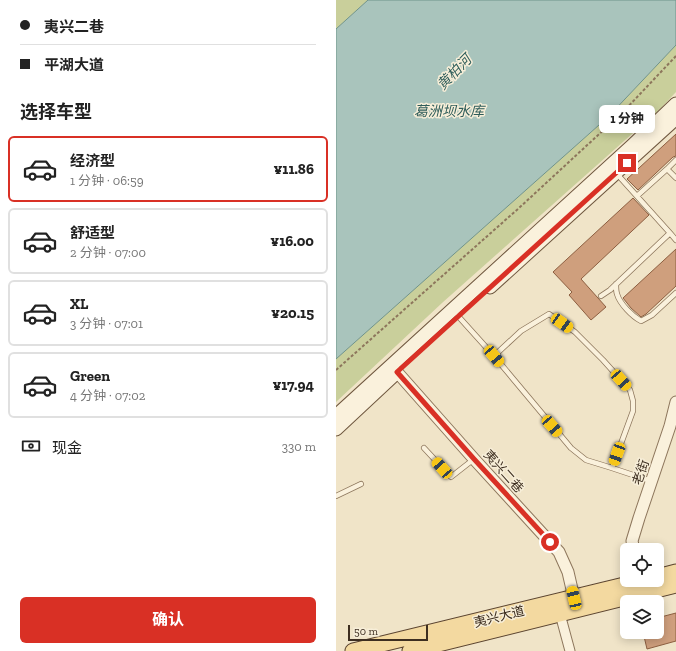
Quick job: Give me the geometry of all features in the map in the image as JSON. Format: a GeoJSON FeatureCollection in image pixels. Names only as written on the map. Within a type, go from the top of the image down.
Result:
{"type":"FeatureCollection","features":[{"type":"Feature","properties":{"kind":"main road"},"geometry":{"type":"LineString","coordinates":[[336,416],[676,104]]}},
{"type":"Feature","properties":{"kind":"main road"},"geometry":{"type":"LineString","coordinates":[[336,429],[458,316],[616,173],[674,123]]}},
{"type":"Feature","properties":{"kind":"main road"},"geometry":{"type":"LineString","coordinates":[[664,575],[676,572]]}},
{"type":"Feature","properties":{"kind":"main road","name":"夷兴大道"},"geometry":{"type":"LineString","coordinates":[[410,651],[676,585]]}},
{"type":"Feature","properties":{"kind":"main road","name":"夷兴大道"},"geometry":{"type":"LineString","coordinates":[[353,651],[620,586]]}},
{"type":"Feature","properties":{"kind":"street","name":"夷兴二巷"},"geometry":{"type":"LineString","coordinates":[[397,372],[559,552],[568,572],[574,598]]}},
{"type":"Feature","properties":{"kind":"street","name":"老街"},"geometry":{"type":"LineString","coordinates":[[632,543],[651,482],[673,427],[676,402]]}},
{"type":"Feature","properties":{"kind":"street"},"geometry":{"type":"LineString","coordinates":[[560,614],[570,651]]}},
{"type":"Feature","properties":{"kind":"lane"},"geometry":{"type":"LineString","coordinates":[[637,196],[676,160]]}},
{"type":"Feature","properties":{"kind":"lane"},"geometry":{"type":"LineString","coordinates":[[667,168],[676,178]]}},
{"type":"Feature","properties":{"kind":"lane"},"geometry":{"type":"LineString","coordinates":[[616,173],[676,240]]}},
{"type":"Feature","properties":{"kind":"lane"},"geometry":{"type":"LineString","coordinates":[[601,296],[616,284],[670,233]]}},
{"type":"Feature","properties":{"kind":"lane"},"geometry":{"type":"LineString","coordinates":[[616,284],[617,295],[621,302],[632,316],[641,321],[652,316],[676,293]]}},
{"type":"Feature","properties":{"kind":"lane"},"geometry":{"type":"LineString","coordinates":[[494,356],[521,331],[549,314],[575,332],[630,390],[633,401],[633,411],[612,468]]}},
{"type":"Feature","properties":{"kind":"lane"},"geometry":{"type":"LineString","coordinates":[[458,316],[494,356],[571,448],[586,460],[651,482]]}},
{"type":"Feature","properties":{"kind":"lane"},"geometry":{"type":"LineString","coordinates":[[424,448],[452,477],[474,459]]}},
{"type":"Feature","properties":{"kind":"lane"},"geometry":{"type":"LineString","coordinates":[[336,496],[361,484]]}},
{"type":"Feature","properties":{"kind":"path"},"geometry":{"type":"LineString","coordinates":[[336,370],[519,208],[616,118],[676,56]]}},
{"type":"Feature","properties":{"kind":"green space"},"geometry":{"type":"Polygon","coordinates":[[[336,0],[368,0],[336,29],[336,0]]]}},
{"type":"Feature","properties":{"kind":"green space"},"geometry":{"type":"Polygon","coordinates":[[[676,45],[676,92],[660,109],[442,303],[336,402],[336,359],[608,117],[676,45]]]}},
{"type":"Feature","properties":{"kind":"water","name":"葛洲坝水库"},"geometry":{"type":"Polygon","coordinates":[[[368,0],[676,0],[676,45],[608,117],[336,359],[336,29],[368,0]]]}},
{"type":"Feature","properties":{"kind":"building"},"geometry":{"type":"Polygon","coordinates":[[[676,134],[676,156],[673,157],[638,190],[627,179],[676,134]]]}},
{"type":"Feature","properties":{"kind":"building"},"geometry":{"type":"Polygon","coordinates":[[[633,198],[649,215],[581,279],[606,307],[591,320],[569,295],[572,292],[553,272],[633,198]]]}},
{"type":"Feature","properties":{"kind":"building"},"geometry":{"type":"Polygon","coordinates":[[[676,249],[676,286],[641,317],[623,298],[676,249]]]}},
{"type":"Feature","properties":{"kind":"building"},"geometry":{"type":"Polygon","coordinates":[[[676,613],[676,641],[647,649],[645,639],[664,639],[664,616],[676,613]]]}},
{"type":"Feature","properties":{"kind":"route"},"geometry":{"type":"LineString","coordinates":[[550,542],[531,523],[397,372],[627,163]]}},
{"type":"Feature","properties":{"kind":"water label","name":"黄柏河"},"geometry":{"type":"Point","coordinates":[454,72]}}]}
